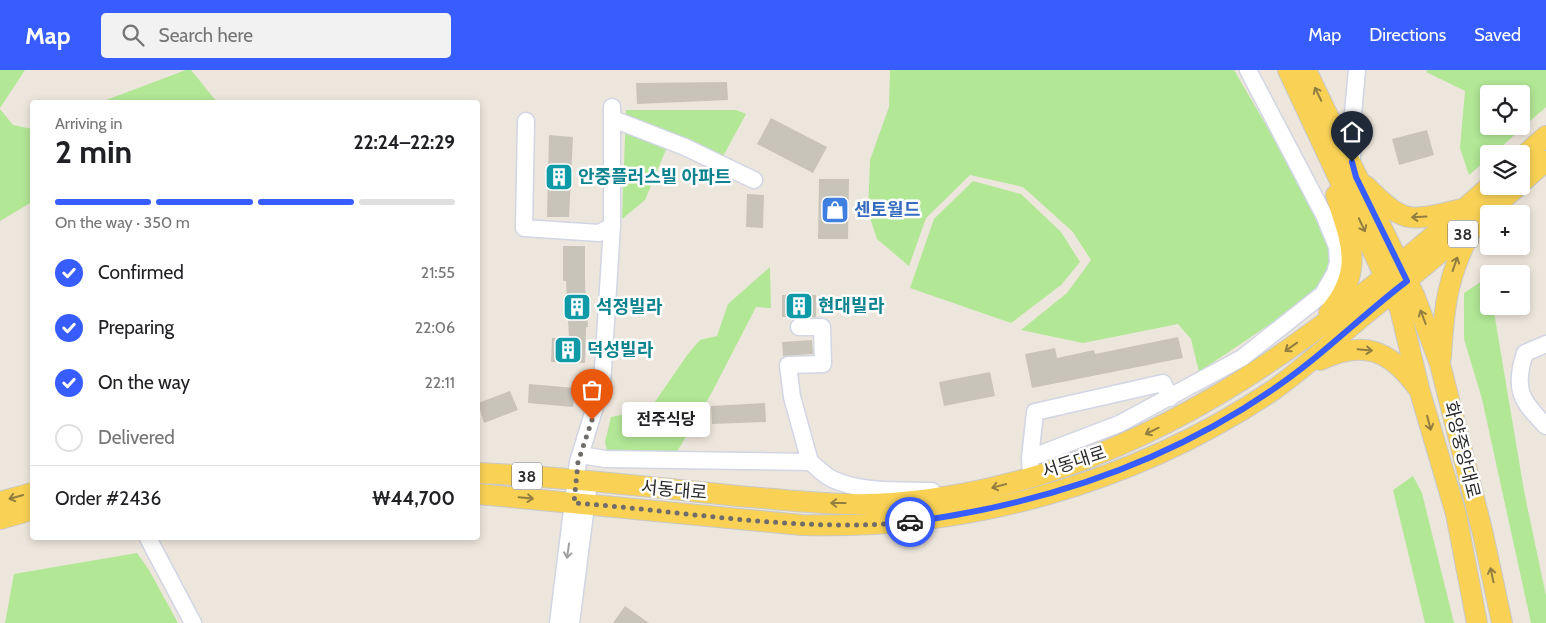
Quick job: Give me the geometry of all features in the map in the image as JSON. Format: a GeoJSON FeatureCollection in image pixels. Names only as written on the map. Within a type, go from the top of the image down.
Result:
{"type":"FeatureCollection","features":[{"type":"Feature","properties":{"kind":"main road"},"geometry":{"type":"LineString","coordinates":[[1288,70],[1396,278]]}},
{"type":"Feature","properties":{"kind":"main road"},"geometry":{"type":"LineString","coordinates":[[1306,70],[1354,169],[1396,278]]}},
{"type":"Feature","properties":{"kind":"main road"},"geometry":{"type":"LineString","coordinates":[[1311,117],[1344,245],[1352,268],[1332,310],[1315,330]]}},
{"type":"Feature","properties":{"kind":"main road"},"geometry":{"type":"LineString","coordinates":[[1530,150],[1546,136]]}},
{"type":"Feature","properties":{"kind":"main road"},"geometry":{"type":"LineString","coordinates":[[1530,175],[1546,162]]}},
{"type":"Feature","properties":{"kind":"main road"},"geometry":{"type":"LineString","coordinates":[[1354,169],[1383,203],[1400,216],[1471,215],[1448,286],[1440,364]]}},
{"type":"Feature","properties":{"kind":"main road","name":"서동대로"},"geometry":{"type":"LineString","coordinates":[[1471,215],[1484,195]]}},
{"type":"Feature","properties":{"kind":"main road","name":"서동대로"},"geometry":{"type":"LineString","coordinates":[[480,494],[802,525],[848,526],[954,517],[1091,481],[1155,457],[1237,413],[1302,368],[1396,278],[1471,215],[1503,195]]}},
{"type":"Feature","properties":{"kind":"main road","name":"서동대로"},"geometry":{"type":"LineString","coordinates":[[480,473],[831,504],[892,503],[967,494],[1031,467],[1106,453],[1182,417],[1242,381],[1315,330],[1396,278]]}},
{"type":"Feature","properties":{"kind":"main road","name":"화양중앙대로"},"geometry":{"type":"LineString","coordinates":[[1396,278],[1440,364],[1481,525],[1502,623]]}},
{"type":"Feature","properties":{"kind":"main road","name":"화양중앙대로"},"geometry":{"type":"LineString","coordinates":[[1396,278],[1400,309],[1420,392],[1456,514],[1477,623]]}},
{"type":"Feature","properties":{"kind":"main road"},"geometry":{"type":"LineString","coordinates":[[1302,368],[1338,352],[1358,349],[1371,350],[1394,361],[1408,374],[1420,392]]}},
{"type":"Feature","properties":{"kind":"main road"},"geometry":{"type":"LineString","coordinates":[[0,502],[30,494]]}},
{"type":"Feature","properties":{"kind":"main road"},"geometry":{"type":"LineString","coordinates":[[0,519],[30,511]]}},
{"type":"Feature","properties":{"kind":"street"},"geometry":{"type":"LineString","coordinates":[[1031,467],[1170,398],[1242,358],[1323,294],[1335,273],[1344,245],[1324,215],[1248,70]]}},
{"type":"Feature","properties":{"kind":"street"},"geometry":{"type":"LineString","coordinates":[[1354,169],[1352,124],[1357,70]]}},
{"type":"Feature","properties":{"kind":"street"},"geometry":{"type":"LineString","coordinates":[[571,623],[583,481],[581,455],[602,384],[612,226],[613,113],[754,180]]}},
{"type":"Feature","properties":{"kind":"street"},"geometry":{"type":"LineString","coordinates":[[526,121],[524,228],[599,233],[612,226]]}},
{"type":"Feature","properties":{"kind":"street"},"geometry":{"type":"LineString","coordinates":[[799,327],[822,327],[823,364],[788,365],[792,398],[810,462]]}},
{"type":"Feature","properties":{"kind":"street"},"geometry":{"type":"LineString","coordinates":[[1546,344],[1525,353],[1519,371],[1520,391],[1526,406],[1546,426]]}},
{"type":"Feature","properties":{"kind":"street"},"geometry":{"type":"LineString","coordinates":[[1031,467],[1035,412],[1163,383],[1170,398]]}},
{"type":"Feature","properties":{"kind":"street"},"geometry":{"type":"LineString","coordinates":[[581,455],[606,458],[810,462],[831,478],[852,484],[887,490],[941,491],[967,494]]}},
{"type":"Feature","properties":{"kind":"street"},"geometry":{"type":"LineString","coordinates":[[558,623],[581,503]]}},
{"type":"Feature","properties":{"kind":"street"},"geometry":{"type":"LineString","coordinates":[[149,540],[193,623]]}},
{"type":"Feature","properties":{"kind":"green space"},"geometry":{"type":"Polygon","coordinates":[[[0,70],[25,70],[0,108],[0,70]]]}},
{"type":"Feature","properties":{"kind":"green space"},"geometry":{"type":"Polygon","coordinates":[[[186,70],[191,70],[215,100],[106,100],[186,70]]]}},
{"type":"Feature","properties":{"kind":"green space"},"geometry":{"type":"Polygon","coordinates":[[[890,70],[1234,70],[1296,177],[1331,251],[1329,266],[1322,282],[1288,312],[1199,372],[1191,339],[1178,324],[1083,343],[1021,330],[1067,293],[1091,260],[1073,232],[1023,187],[970,175],[926,218],[909,266],[877,239],[868,212],[870,160],[889,107],[890,70]]]}},
{"type":"Feature","properties":{"kind":"green space"},"geometry":{"type":"Polygon","coordinates":[[[1428,70],[1546,70],[1546,107],[1530,121],[1530,85],[1480,85],[1480,135],[1514,135],[1503,145],[1480,145],[1480,166],[1469,175],[1460,148],[1465,91],[1426,72],[1428,70]]]}},
{"type":"Feature","properties":{"kind":"green space"},"geometry":{"type":"Polygon","coordinates":[[[0,109],[13,125],[30,129],[30,203],[0,221],[0,109]]]}},
{"type":"Feature","properties":{"kind":"green space"},"geometry":{"type":"Polygon","coordinates":[[[626,110],[736,110],[746,114],[722,158],[672,135],[645,200],[622,219],[626,110]]]}},
{"type":"Feature","properties":{"kind":"green space"},"geometry":{"type":"Polygon","coordinates":[[[973,181],[1021,194],[1061,232],[1080,262],[1061,285],[1011,323],[910,288],[934,219],[973,181]]]}},
{"type":"Feature","properties":{"kind":"green space"},"geometry":{"type":"Polygon","coordinates":[[[770,267],[771,308],[756,307],[711,394],[675,455],[608,455],[605,442],[611,417],[650,409],[688,354],[700,340],[717,336],[728,304],[770,267]]]}},
{"type":"Feature","properties":{"kind":"green space"},"geometry":{"type":"Polygon","coordinates":[[[1480,282],[1480,315],[1495,315],[1524,491],[1546,596],[1546,623],[1531,623],[1482,399],[1464,339],[1464,293],[1480,282]]]}},
{"type":"Feature","properties":{"kind":"green space"},"geometry":{"type":"Polygon","coordinates":[[[1413,476],[1422,493],[1454,623],[1425,623],[1393,490],[1413,476]]]}},
{"type":"Feature","properties":{"kind":"green space"},"geometry":{"type":"Polygon","coordinates":[[[137,553],[149,570],[178,623],[5,623],[14,574],[137,553]]]}},
{"type":"Feature","properties":{"kind":"building"},"geometry":{"type":"Polygon","coordinates":[[[727,82],[728,100],[637,104],[636,83],[727,82]]]}},
{"type":"Feature","properties":{"kind":"building"},"geometry":{"type":"Polygon","coordinates":[[[771,118],[827,147],[813,173],[757,144],[771,118]]]}},
{"type":"Feature","properties":{"kind":"building"},"geometry":{"type":"Polygon","coordinates":[[[1427,130],[1434,155],[1399,165],[1392,139],[1427,130]]]}},
{"type":"Feature","properties":{"kind":"building","name":"안중플러스빌 아파트"},"geometry":{"type":"Polygon","coordinates":[[[549,135],[573,137],[569,217],[547,217],[549,135]]]}},
{"type":"Feature","properties":{"kind":"building"},"geometry":{"type":"Polygon","coordinates":[[[819,179],[849,179],[848,239],[818,239],[819,179]]]}},
{"type":"Feature","properties":{"kind":"building"},"geometry":{"type":"Polygon","coordinates":[[[747,194],[764,195],[763,228],[746,227],[747,194]]]}},
{"type":"Feature","properties":{"kind":"building"},"geometry":{"type":"Polygon","coordinates":[[[563,246],[585,246],[588,327],[586,327],[585,363],[551,362],[552,338],[569,339],[566,281],[563,281],[563,246]]]}},
{"type":"Feature","properties":{"kind":"building","name":"현대빌라"},"geometry":{"type":"Polygon","coordinates":[[[782,295],[816,295],[816,317],[782,317],[782,295]]]}},
{"type":"Feature","properties":{"kind":"building"},"geometry":{"type":"Polygon","coordinates":[[[1178,337],[1183,358],[1032,388],[1025,354],[1055,348],[1057,358],[1094,350],[1095,354],[1178,337]]]}},
{"type":"Feature","properties":{"kind":"building","name":"현대빌라"},"geometry":{"type":"Polygon","coordinates":[[[812,340],[813,354],[783,356],[782,342],[812,340]]]}},
{"type":"Feature","properties":{"kind":"building"},"geometry":{"type":"Polygon","coordinates":[[[990,372],[995,396],[944,406],[939,382],[990,372]]]}},
{"type":"Feature","properties":{"kind":"building"},"geometry":{"type":"Polygon","coordinates":[[[529,384],[575,388],[573,407],[528,403],[529,384]]]}},
{"type":"Feature","properties":{"kind":"building"},"geometry":{"type":"Polygon","coordinates":[[[510,391],[518,410],[484,423],[480,402],[510,391]]]}},
{"type":"Feature","properties":{"kind":"building"},"geometry":{"type":"Polygon","coordinates":[[[765,403],[766,422],[712,424],[711,406],[765,403]]]}},
{"type":"Feature","properties":{"kind":"building"},"geometry":{"type":"Polygon","coordinates":[[[625,606],[649,623],[613,623],[625,606]]]}},
{"type":"Feature","properties":{"kind":"way so far"},"geometry":{"type":"LineString","coordinates":[[592,420],[578,462],[574,503],[802,525],[848,526],[910,522]]}},
{"type":"Feature","properties":{"kind":"place","name":"안중플러스빌 아파트"},"geometry":{"type":"Point","coordinates":[559,177]}},
{"type":"Feature","properties":{"kind":"place","name":"센토월드"},"geometry":{"type":"Point","coordinates":[835,210]}},
{"type":"Feature","properties":{"kind":"place","name":"현대빌라"},"geometry":{"type":"Point","coordinates":[799,306]}},
{"type":"Feature","properties":{"kind":"place","name":"석정빌라"},"geometry":{"type":"Point","coordinates":[577,307]}},
{"type":"Feature","properties":{"kind":"place","name":"덕성빌라"},"geometry":{"type":"Point","coordinates":[568,350]}},
{"type":"Feature","properties":{"kind":"place","name":"전주식당"},"geometry":{"type":"Point","coordinates":[592,420]}},
{"type":"Feature","properties":{"kind":"route"},"geometry":{"type":"LineString","coordinates":[[910,522],[954,517],[996,508],[1091,481],[1155,457],[1237,413],[1273,390],[1302,368],[1407,281],[1356,177],[1352,162]]}}]}
